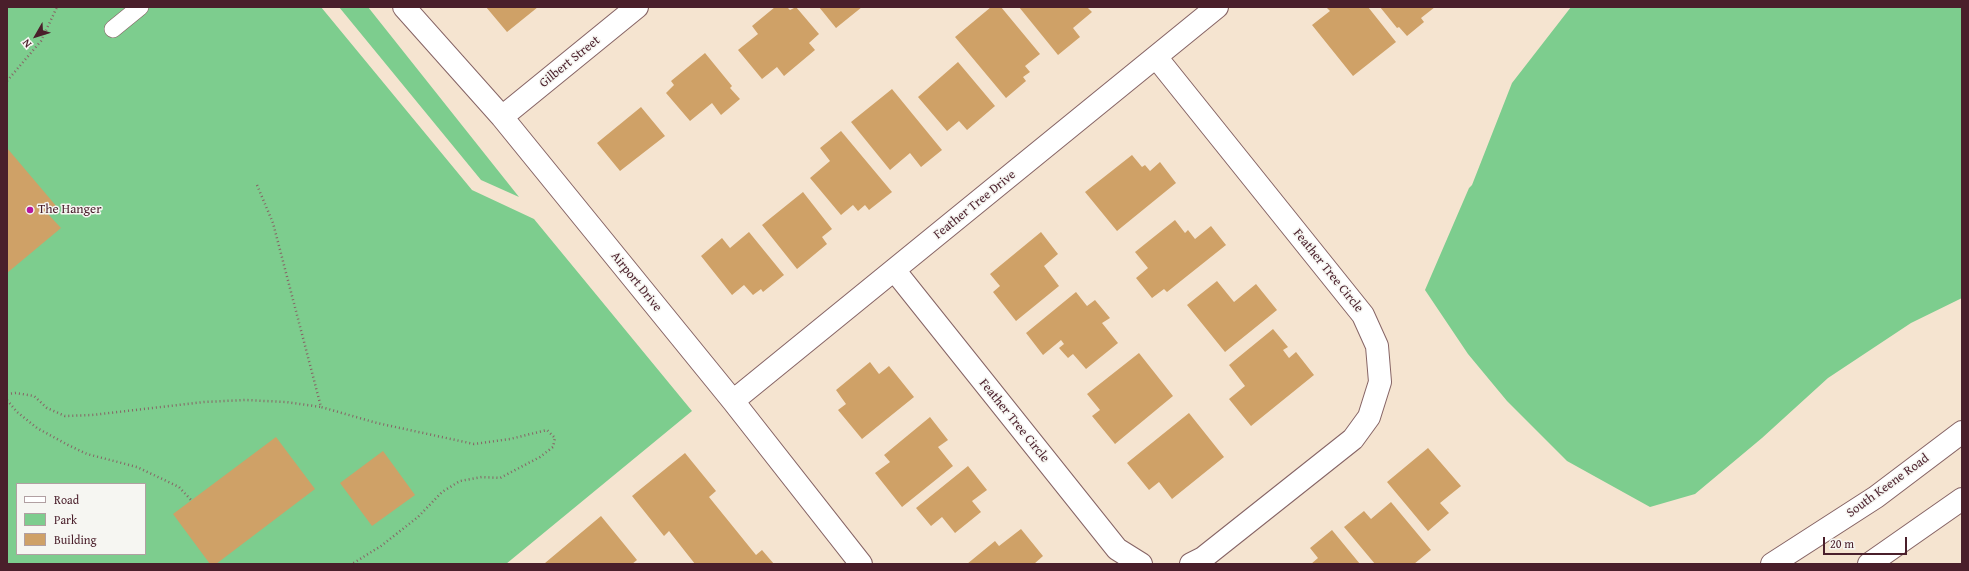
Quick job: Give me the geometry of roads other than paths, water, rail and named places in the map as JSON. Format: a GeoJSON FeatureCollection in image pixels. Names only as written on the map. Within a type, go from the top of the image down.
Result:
{"type":"FeatureCollection","features":[{"type":"Feature","properties":{"kind":"street","name":"Airport Drive"},"geometry":{"type":"LineString","coordinates":[[404,7],[502,116],[733,401],[861,564]]}},
{"type":"Feature","properties":{"kind":"street","name":"Gilbert Street"},"geometry":{"type":"LineString","coordinates":[[502,116],[637,7]]}},
{"type":"Feature","properties":{"kind":"street","name":"Feather Tree Drive"},"geometry":{"type":"LineString","coordinates":[[733,401],[895,271],[1217,7]]}},
{"type":"Feature","properties":{"kind":"street","name":"Feather Tree Circle"},"geometry":{"type":"LineString","coordinates":[[1156,57],[1363,315],[1377,346],[1380,382],[1369,417],[1352,439],[1203,558],[1191,564]]}},
{"type":"Feature","properties":{"kind":"street","name":"Feather Tree Circle"},"geometry":{"type":"LineString","coordinates":[[895,271],[1117,549],[1140,564]]}},
{"type":"Feature","properties":{"kind":"street","name":"South Keene Road"},"geometry":{"type":"LineString","coordinates":[[1772,564],[1876,497],[1962,432]]}},
{"type":"Feature","properties":{"kind":"street"},"geometry":{"type":"LineString","coordinates":[[1869,564],[1962,499]]}},
{"type":"Feature","properties":{"kind":"lane"},"geometry":{"type":"LineString","coordinates":[[113,30],[140,7]]}},
{"type":"Feature","properties":{"kind":"place","name":"The Hanger"},"geometry":{"type":"Point","coordinates":[30,210]}}]}
